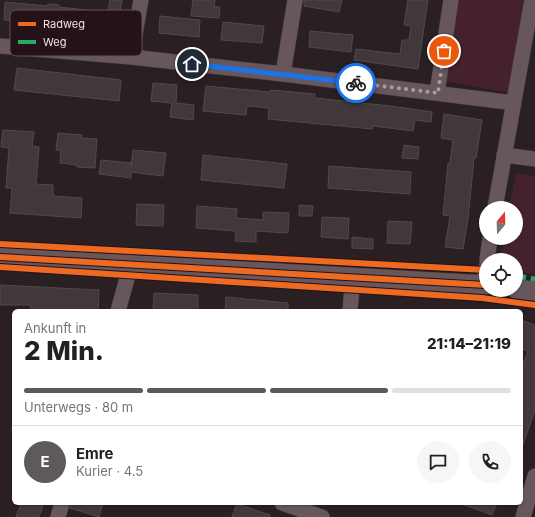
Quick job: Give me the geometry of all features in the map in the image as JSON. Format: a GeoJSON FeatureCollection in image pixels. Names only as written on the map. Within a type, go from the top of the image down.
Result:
{"type":"FeatureCollection","features":[{"type":"Feature","properties":{"kind":"street"},"geometry":{"type":"LineString","coordinates":[[139,10],[141,0]]}},
{"type":"Feature","properties":{"kind":"street"},"geometry":{"type":"LineString","coordinates":[[283,74],[295,0]]}},
{"type":"Feature","properties":{"kind":"street"},"geometry":{"type":"LineString","coordinates":[[438,93],[451,0]]}},
{"type":"Feature","properties":{"kind":"street"},"geometry":{"type":"LineString","coordinates":[[496,201],[532,0]]}},
{"type":"Feature","properties":{"kind":"street"},"geometry":{"type":"LineString","coordinates":[[0,46],[10,47]]}},
{"type":"Feature","properties":{"kind":"street"},"geometry":{"type":"LineString","coordinates":[[119,56],[283,74],[514,103]]}},
{"type":"Feature","properties":{"kind":"street"},"geometry":{"type":"LineString","coordinates":[[504,155],[535,159]]}},
{"type":"Feature","properties":{"kind":"street"},"geometry":{"type":"LineString","coordinates":[[0,257],[353,276],[479,279]]}},
{"type":"Feature","properties":{"kind":"street"},"geometry":{"type":"LineString","coordinates":[[119,309],[128,275],[128,264]]}},
{"type":"Feature","properties":{"kind":"street"},"geometry":{"type":"LineString","coordinates":[[350,309],[353,276]]}},
{"type":"Feature","properties":{"kind":"street"},"geometry":{"type":"LineString","coordinates":[[523,290],[535,291]]}},
{"type":"Feature","properties":{"kind":"street"},"geometry":{"type":"LineString","coordinates":[[523,517],[535,476]]}},
{"type":"Feature","properties":{"kind":"street"},"geometry":{"type":"LineString","coordinates":[[58,517],[61,505]]}},
{"type":"Feature","properties":{"kind":"street"},"geometry":{"type":"LineString","coordinates":[[288,507],[322,517]]}},
{"type":"Feature","properties":{"kind":"shaded area"},"geometry":{"type":"Polygon","coordinates":[[[457,0],[525,0],[510,93],[445,81],[457,0]]]}},
{"type":"Feature","properties":{"kind":"shaded area"},"geometry":{"type":"Polygon","coordinates":[[[516,173],[535,176],[535,275],[523,272],[523,253],[501,253],[503,245],[523,245],[523,201],[510,201],[516,173]]]}},
{"type":"Feature","properties":{"kind":"building"},"geometry":{"type":"Polygon","coordinates":[[[110,0],[122,0],[120,10],[108,10],[110,0]]]}},
{"type":"Feature","properties":{"kind":"building"},"geometry":{"type":"Polygon","coordinates":[[[193,0],[215,0],[214,7],[220,7],[219,18],[191,16],[193,0]]]}},
{"type":"Feature","properties":{"kind":"building"},"geometry":{"type":"Polygon","coordinates":[[[304,0],[342,0],[339,12],[304,6],[304,0]]]}},
{"type":"Feature","properties":{"kind":"building"},"geometry":{"type":"Polygon","coordinates":[[[408,0],[428,0],[418,69],[354,60],[356,49],[400,54],[402,40],[409,40],[411,26],[404,25],[408,0]]]}},
{"type":"Feature","properties":{"kind":"building"},"geometry":{"type":"Polygon","coordinates":[[[5,2],[47,6],[48,4],[59,5],[59,7],[86,10],[10,10],[10,20],[4,20],[5,2]]]}},
{"type":"Feature","properties":{"kind":"building"},"geometry":{"type":"Polygon","coordinates":[[[160,16],[200,20],[199,37],[159,33],[160,16]]]}},
{"type":"Feature","properties":{"kind":"building"},"geometry":{"type":"Polygon","coordinates":[[[223,22],[264,26],[262,43],[221,40],[223,22]]]}},
{"type":"Feature","properties":{"kind":"building"},"geometry":{"type":"Polygon","coordinates":[[[310,31],[353,35],[351,52],[309,47],[310,31]]]}},
{"type":"Feature","properties":{"kind":"building"},"geometry":{"type":"Polygon","coordinates":[[[17,68],[121,80],[119,101],[14,90],[17,68]]]}},
{"type":"Feature","properties":{"kind":"building"},"geometry":{"type":"Polygon","coordinates":[[[153,83],[177,85],[176,103],[194,105],[193,120],[170,117],[172,103],[151,101],[153,83]]]}},
{"type":"Feature","properties":{"kind":"building"},"geometry":{"type":"Polygon","coordinates":[[[206,86],[271,92],[271,90],[315,94],[315,98],[432,112],[431,122],[415,120],[413,131],[373,126],[372,129],[268,119],[269,108],[247,106],[246,115],[203,111],[206,86]]]}},
{"type":"Feature","properties":{"kind":"building"},"geometry":{"type":"Polygon","coordinates":[[[444,114],[482,120],[476,158],[474,158],[468,219],[463,249],[445,247],[450,216],[443,215],[448,163],[450,163],[453,140],[441,138],[444,114]]]}},
{"type":"Feature","properties":{"kind":"building"},"geometry":{"type":"Polygon","coordinates":[[[3,130],[34,132],[32,146],[39,147],[36,184],[53,185],[53,196],[82,198],[81,218],[10,213],[12,188],[6,188],[9,148],[1,147],[3,130]]]}},
{"type":"Feature","properties":{"kind":"building"},"geometry":{"type":"Polygon","coordinates":[[[58,133],[82,135],[81,138],[97,139],[95,168],[77,167],[77,165],[60,163],[61,150],[56,150],[58,133]]]}},
{"type":"Feature","properties":{"kind":"building"},"geometry":{"type":"Polygon","coordinates":[[[404,145],[419,147],[418,159],[402,158],[404,145]]]}},
{"type":"Feature","properties":{"kind":"building"},"geometry":{"type":"Polygon","coordinates":[[[133,150],[166,153],[163,176],[131,172],[131,178],[99,174],[101,160],[131,163],[131,167],[133,150]]]}},
{"type":"Feature","properties":{"kind":"building"},"geometry":{"type":"Polygon","coordinates":[[[203,155],[287,164],[284,188],[201,180],[203,155]]]}},
{"type":"Feature","properties":{"kind":"building"},"geometry":{"type":"Polygon","coordinates":[[[329,166],[411,172],[410,194],[328,188],[329,166]]]}},
{"type":"Feature","properties":{"kind":"building"},"geometry":{"type":"Polygon","coordinates":[[[137,204],[164,205],[163,226],[136,225],[137,204]]]}},
{"type":"Feature","properties":{"kind":"building"},"geometry":{"type":"Polygon","coordinates":[[[299,205],[313,206],[312,216],[299,216],[299,205]]]}},
{"type":"Feature","properties":{"kind":"building"},"geometry":{"type":"Polygon","coordinates":[[[197,206],[237,209],[236,218],[263,220],[263,212],[289,213],[288,233],[256,231],[256,242],[235,241],[236,231],[196,228],[197,206]]]}},
{"type":"Feature","properties":{"kind":"building"},"geometry":{"type":"Polygon","coordinates":[[[322,217],[349,218],[348,239],[321,237],[322,217]]]}},
{"type":"Feature","properties":{"kind":"building"},"geometry":{"type":"Polygon","coordinates":[[[388,221],[412,222],[410,244],[387,243],[388,221]]]}},
{"type":"Feature","properties":{"kind":"building"},"geometry":{"type":"Polygon","coordinates":[[[352,237],[373,239],[373,249],[352,248],[352,237]]]}},
{"type":"Feature","properties":{"kind":"building"},"geometry":{"type":"Polygon","coordinates":[[[0,285],[99,290],[98,309],[30,309],[31,305],[0,305],[0,285]]]}},
{"type":"Feature","properties":{"kind":"building"},"geometry":{"type":"Polygon","coordinates":[[[154,293],[198,295],[198,309],[153,309],[154,293]]]}},
{"type":"Feature","properties":{"kind":"building"},"geometry":{"type":"Polygon","coordinates":[[[226,297],[288,303],[288,309],[225,309],[226,297]]]}},
{"type":"Feature","properties":{"kind":"building"},"geometry":{"type":"Polygon","coordinates":[[[523,321],[535,325],[535,410],[523,445],[523,365],[528,351],[523,350],[523,321]]]}},
{"type":"Feature","properties":{"kind":"building"},"geometry":{"type":"Polygon","coordinates":[[[20,505],[43,505],[39,517],[16,517],[20,505]]]}},
{"type":"Feature","properties":{"kind":"building"},"geometry":{"type":"Polygon","coordinates":[[[71,505],[102,505],[99,517],[70,508],[71,505]]]}},
{"type":"Feature","properties":{"kind":"building"},"geometry":{"type":"Polygon","coordinates":[[[237,505],[270,515],[270,517],[232,517],[237,505]]]}},
{"type":"Feature","properties":{"kind":"building"},"geometry":{"type":"Polygon","coordinates":[[[465,505],[496,505],[492,515],[465,505]]]}},
{"type":"Feature","properties":{"kind":"marked path"},"geometry":{"type":"LineString","coordinates":[[523,277],[535,279]]}},
{"type":"Feature","properties":{"kind":"cycle path"},"geometry":{"type":"LineString","coordinates":[[0,244],[479,270]]}},
{"type":"Feature","properties":{"kind":"cycle path"},"geometry":{"type":"LineString","coordinates":[[0,257],[479,285]]}},
{"type":"Feature","properties":{"kind":"cycle path"},"geometry":{"type":"LineString","coordinates":[[0,267],[482,298],[535,305]]}},
{"type":"Feature","properties":{"kind":"way so far"},"geometry":{"type":"LineString","coordinates":[[356,83],[438,93],[444,51]]}},
{"type":"Feature","properties":{"kind":"route"},"geometry":{"type":"LineString","coordinates":[[192,64],[356,83]]}}]}
